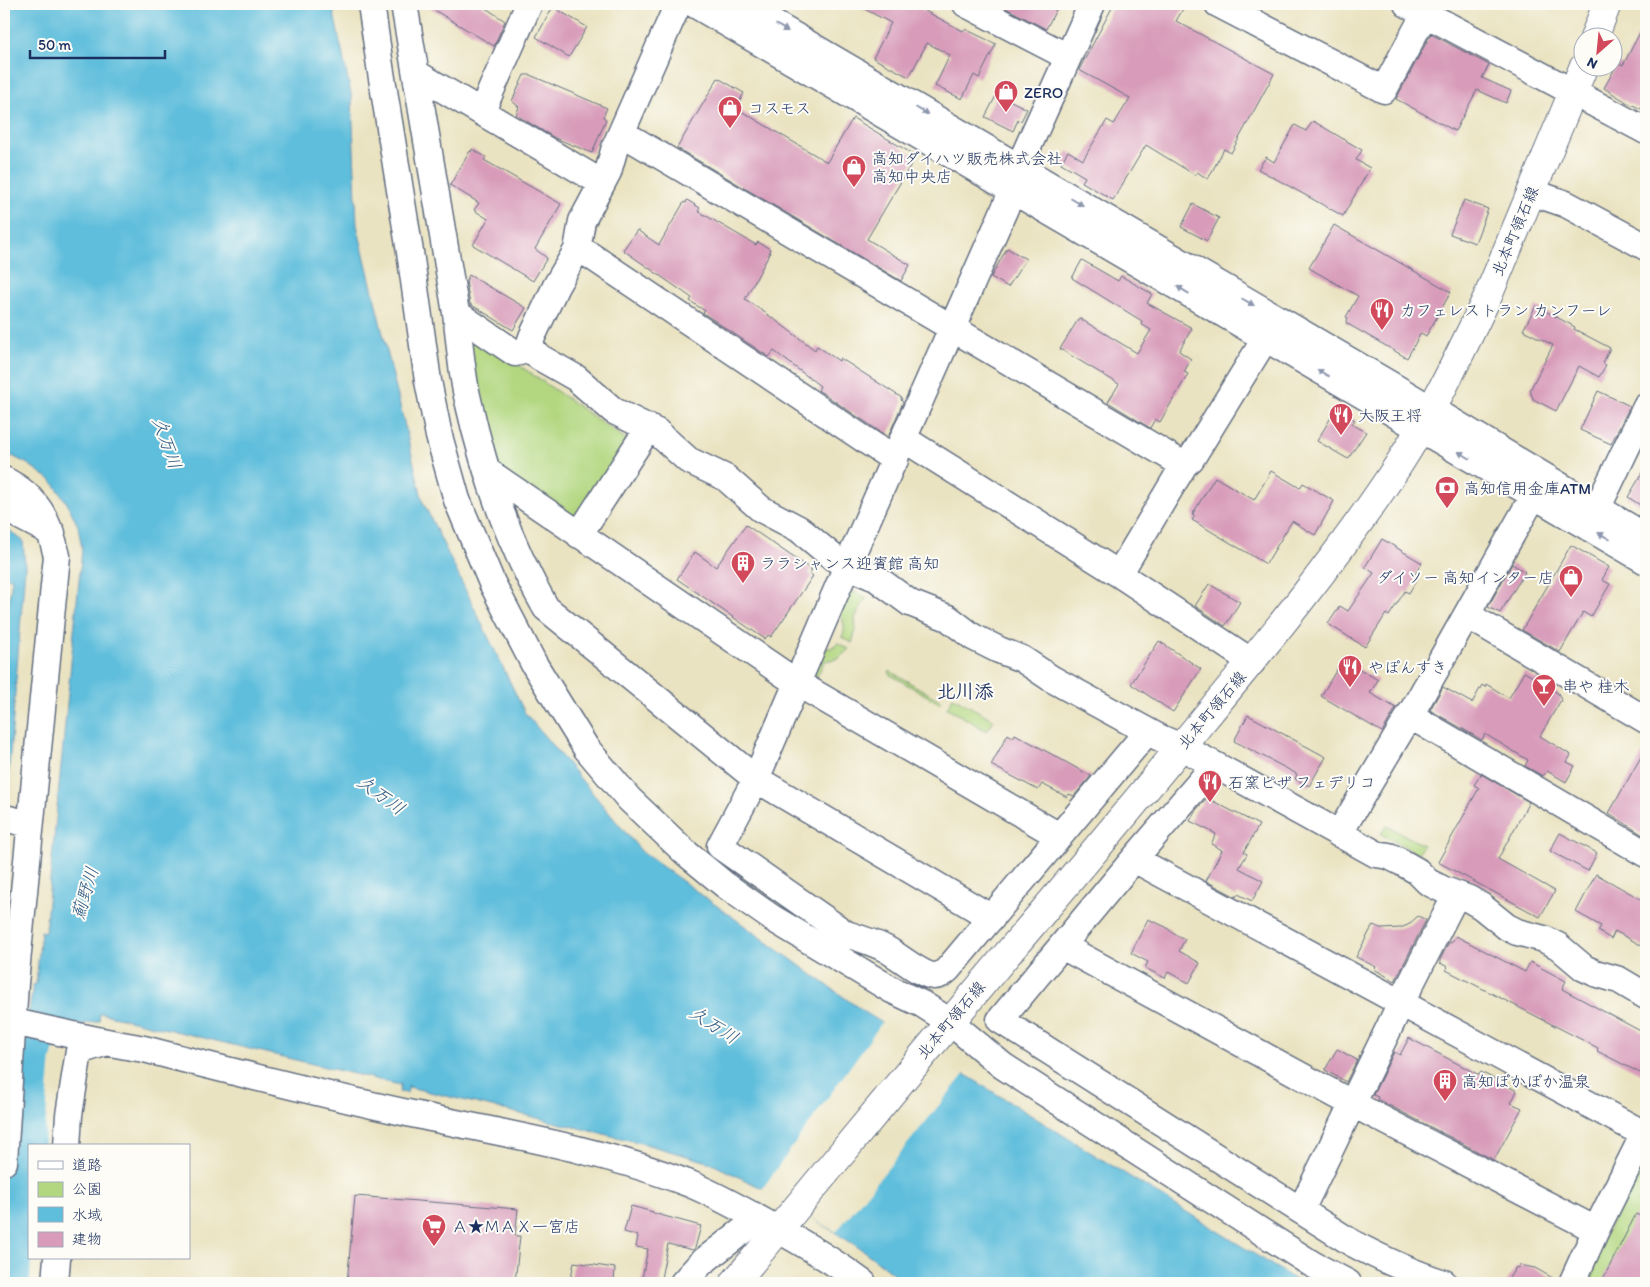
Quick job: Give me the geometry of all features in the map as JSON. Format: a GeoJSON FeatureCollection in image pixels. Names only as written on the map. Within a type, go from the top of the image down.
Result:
{"type":"FeatureCollection","features":[{"type":"Feature","properties":{"kind":"main road"},"geometry":{"type":"LineString","coordinates":[[1598,28],[1607,4]]}},
{"type":"Feature","properties":{"kind":"main road","name":"北本町領石線"},"geometry":{"type":"LineString","coordinates":[[734,1283],[784,1225],[945,1026],[1252,662],[1310,588],[1398,465],[1447,379],[1488,296],[1578,80]]}},
{"type":"Feature","properties":{"kind":"street"},"geometry":{"type":"LineString","coordinates":[[371,4],[428,381],[439,436],[461,509],[492,583],[534,664],[586,748],[629,799],[686,853],[725,885],[772,918],[892,990],[922,1004]]}},
{"type":"Feature","properties":{"kind":"street"},"geometry":{"type":"LineString","coordinates":[[404,4],[456,313],[467,399],[499,507],[527,576],[546,608],[756,779],[992,918]]}},
{"type":"Feature","properties":{"kind":"street"},"geometry":{"type":"LineString","coordinates":[[482,111],[529,4]]}},
{"type":"Feature","properties":{"kind":"street"},"geometry":{"type":"LineString","coordinates":[[678,4],[602,183],[582,221],[577,250],[552,294],[530,343],[532,349],[546,362],[576,378],[614,410],[649,427],[666,438],[688,460],[726,478],[761,509],[799,529],[834,558],[847,566],[876,578],[910,603],[948,618],[973,637],[1022,659],[1052,679],[1147,732],[1215,765],[1376,854],[1388,856],[1417,871],[1428,882],[1481,906],[1507,927],[1517,932],[1544,939],[1558,946],[1584,968],[1619,980],[1646,996]]}},
{"type":"Feature","properties":{"kind":"street"},"geometry":{"type":"LineString","coordinates":[[694,4],[1016,178],[1424,418],[1534,495],[1646,561]]}},
{"type":"Feature","properties":{"kind":"street"},"geometry":{"type":"LineString","coordinates":[[740,4],[1016,178],[1264,339],[1424,418],[1597,509],[1646,537]]}},
{"type":"Feature","properties":{"kind":"street"},"geometry":{"type":"LineString","coordinates":[[966,4],[1068,57]]}},
{"type":"Feature","properties":{"kind":"street"},"geometry":{"type":"LineString","coordinates":[[1089,1077],[1072,1081],[1034,1072],[989,1053],[945,1026],[922,1004],[904,980],[846,934],[720,846],[756,779],[1092,4]]}},
{"type":"Feature","properties":{"kind":"street"},"geometry":{"type":"LineString","coordinates":[[1218,4],[1384,90],[1421,7],[1578,80],[1646,131]]}},
{"type":"Feature","properties":{"kind":"street"},"geometry":{"type":"LineString","coordinates":[[417,74],[602,183]]}},
{"type":"Feature","properties":{"kind":"street"},"geometry":{"type":"LineString","coordinates":[[622,133],[1184,465]]}},
{"type":"Feature","properties":{"kind":"street"},"geometry":{"type":"LineString","coordinates":[[1531,192],[1566,204],[1646,247]]}},
{"type":"Feature","properties":{"kind":"street"},"geometry":{"type":"LineString","coordinates":[[577,250],[588,254],[899,449],[1119,574],[1252,662]]}},
{"type":"Feature","properties":{"kind":"street"},"geometry":{"type":"LineString","coordinates":[[456,313],[515,352],[532,349]]}},
{"type":"Feature","properties":{"kind":"street"},"geometry":{"type":"LineString","coordinates":[[1119,574],[1184,465],[1191,459],[1264,339]]}},
{"type":"Feature","properties":{"kind":"street"},"geometry":{"type":"LineString","coordinates":[[1597,509],[1646,407]]}},
{"type":"Feature","properties":{"kind":"street"},"geometry":{"type":"LineString","coordinates":[[579,535],[649,427]]}},
{"type":"Feature","properties":{"kind":"street"},"geometry":{"type":"LineString","coordinates":[[487,471],[797,683],[1059,836]]}},
{"type":"Feature","properties":{"kind":"street"},"geometry":{"type":"LineString","coordinates":[[4,480],[19,488],[34,503],[45,518],[52,533],[57,556],[30,824],[13,1022],[4,1162]]}},
{"type":"Feature","properties":{"kind":"street"},"geometry":{"type":"LineString","coordinates":[[1339,834],[1467,615],[1534,495]]}},
{"type":"Feature","properties":{"kind":"street"},"geometry":{"type":"LineString","coordinates":[[4,508],[52,533]]}},
{"type":"Feature","properties":{"kind":"street"},"geometry":{"type":"LineString","coordinates":[[1467,615],[1646,720]]}},
{"type":"Feature","properties":{"kind":"street"},"geometry":{"type":"LineString","coordinates":[[1409,715],[1646,854]]}},
{"type":"Feature","properties":{"kind":"street"},"geometry":{"type":"LineString","coordinates":[[846,934],[886,949],[925,973],[934,976],[941,974],[948,969],[992,918],[1147,732]]}},
{"type":"Feature","properties":{"kind":"street"},"geometry":{"type":"LineString","coordinates":[[1215,765],[1000,1020],[1379,1258],[1444,1283]]}},
{"type":"Feature","properties":{"kind":"street"},"geometry":{"type":"LineString","coordinates":[[4,818],[30,824]]}},
{"type":"Feature","properties":{"kind":"street"},"geometry":{"type":"LineString","coordinates":[[1134,859],[1401,1004],[1645,1132],[1572,1283]]}},
{"type":"Feature","properties":{"kind":"street"},"geometry":{"type":"LineString","coordinates":[[1301,1210],[1456,895]]}},
{"type":"Feature","properties":{"kind":"street"},"geometry":{"type":"LineString","coordinates":[[1062,946],[1354,1104],[1596,1230]]}},
{"type":"Feature","properties":{"kind":"street"},"geometry":{"type":"LineString","coordinates":[[13,1022],[144,1049],[366,1103],[572,1148],[611,1159],[691,1185],[754,1215],[784,1225],[862,1283]]}},
{"type":"Feature","properties":{"kind":"street"},"geometry":{"type":"LineString","coordinates":[[67,1144],[69,1115],[79,1051],[95,1040]]}},
{"type":"Feature","properties":{"kind":"street"},"geometry":{"type":"LineString","coordinates":[[989,1053],[1003,1066],[1312,1264],[1348,1283]]}},
{"type":"Feature","properties":{"kind":"street"},"geometry":{"type":"LineString","coordinates":[[683,1283],[701,1263],[745,1229],[754,1215]]}},
{"type":"Feature","properties":{"kind":"street"},"geometry":{"type":"LineString","coordinates":[[55,1283],[57,1260]]}},
{"type":"Feature","properties":{"kind":"green space"},"geometry":{"type":"Polygon","coordinates":[[[474,334],[630,442],[579,517],[570,518],[496,467],[467,339],[474,334]]]}},
{"type":"Feature","properties":{"kind":"green space"},"geometry":{"type":"Polygon","coordinates":[[[847,588],[866,598],[855,618],[856,630],[852,643],[842,637],[844,623],[837,610],[847,588]]]}},
{"type":"Feature","properties":{"kind":"green space"},"geometry":{"type":"Polygon","coordinates":[[[838,643],[849,649],[839,658],[825,661],[814,682],[812,680],[820,648],[831,648],[838,643]]]}},
{"type":"Feature","properties":{"kind":"green space"},"geometry":{"type":"Polygon","coordinates":[[[890,671],[941,701],[939,703],[889,674],[890,671]]]}},
{"type":"Feature","properties":{"kind":"green space"},"geometry":{"type":"Polygon","coordinates":[[[953,697],[994,720],[987,731],[947,708],[953,697]]]}},
{"type":"Feature","properties":{"kind":"green space"},"geometry":{"type":"Polygon","coordinates":[[[1386,825],[1423,845],[1418,854],[1381,834],[1386,825]]]}},
{"type":"Feature","properties":{"kind":"green space"},"geometry":{"type":"Polygon","coordinates":[[[1646,1150],[1646,1283],[1582,1283],[1646,1150]]]}},
{"type":"Feature","properties":{"kind":"water","name":"久万川"},"geometry":{"type":"Polygon","coordinates":[[[4,4],[332,4],[352,99],[357,225],[423,502],[525,713],[642,852],[863,1011],[1301,1283],[906,1283],[861,1249],[780,1197],[708,1162],[645,1144],[409,1087],[409,1085],[407,1093],[399,1092],[401,1083],[400,1085],[100,1013],[99,1021],[72,1026],[57,1049],[26,1043],[23,1010],[29,1012],[33,985],[36,984],[41,931],[45,932],[82,549],[78,526],[67,503],[52,481],[28,464],[4,452],[4,4]]]}},
{"type":"Feature","properties":{"kind":"water"},"geometry":{"type":"Polygon","coordinates":[[[4,526],[23,541],[25,567],[4,830],[4,633],[12,579],[4,575],[4,526]]]}},
{"type":"Feature","properties":{"kind":"pier"},"geometry":{"type":"Polygon","coordinates":[[[883,1021],[966,1072],[836,1232],[762,1189],[883,1021]]]}},
{"type":"Feature","properties":{"kind":"building"},"geometry":{"type":"Polygon","coordinates":[[[424,4],[480,4],[505,21],[494,46],[424,4]]]}},
{"type":"Feature","properties":{"kind":"building"},"geometry":{"type":"Polygon","coordinates":[[[855,4],[912,4],[963,31],[965,29],[996,44],[979,78],[974,75],[962,99],[935,86],[950,55],[927,43],[909,77],[873,58],[891,23],[855,4]]]}},
{"type":"Feature","properties":{"kind":"building"},"geometry":{"type":"Polygon","coordinates":[[[998,4],[1059,4],[1046,29],[998,4]]]}},
{"type":"Feature","properties":{"kind":"building"},"geometry":{"type":"Polygon","coordinates":[[[1114,4],[1186,4],[1176,21],[1274,74],[1231,153],[1224,149],[1208,179],[1197,172],[1195,175],[1146,145],[1113,200],[1082,182],[1085,177],[1061,163],[1068,151],[1083,160],[1107,120],[1114,124],[1130,98],[1079,70],[1114,4]]]}},
{"type":"Feature","properties":{"kind":"building"},"geometry":{"type":"Polygon","coordinates":[[[553,7],[587,27],[569,57],[536,37],[553,7]]]}},
{"type":"Feature","properties":{"kind":"building"},"geometry":{"type":"Polygon","coordinates":[[[1646,21],[1646,111],[1628,103],[1604,88],[1610,78],[1622,78],[1623,65],[1646,21]]]}},
{"type":"Feature","properties":{"kind":"building"},"geometry":{"type":"Polygon","coordinates":[[[1431,34],[1489,65],[1482,78],[1511,91],[1506,103],[1477,90],[1455,131],[1396,99],[1431,34]]]}},
{"type":"Feature","properties":{"kind":"building"},"geometry":{"type":"Polygon","coordinates":[[[524,75],[530,75],[607,108],[603,117],[606,119],[592,153],[555,138],[516,115],[519,107],[512,101],[524,75]]]}},
{"type":"Feature","properties":{"kind":"building"},"geometry":{"type":"Polygon","coordinates":[[[718,78],[744,93],[736,108],[827,162],[853,118],[916,156],[867,239],[910,265],[901,281],[677,148],[718,78]]]}},
{"type":"Feature","properties":{"kind":"building","name":"ZERO"},"geometry":{"type":"Polygon","coordinates":[[[997,94],[1027,109],[1021,121],[1018,120],[1013,131],[985,117],[997,94]]]}},
{"type":"Feature","properties":{"kind":"building"},"geometry":{"type":"Polygon","coordinates":[[[1313,121],[1362,150],[1356,160],[1370,168],[1343,216],[1258,169],[1266,157],[1274,162],[1295,125],[1306,131],[1313,121]]]}},
{"type":"Feature","properties":{"kind":"building"},"geometry":{"type":"Polygon","coordinates":[[[472,149],[486,157],[484,160],[561,204],[535,249],[547,258],[533,281],[473,245],[488,219],[474,210],[479,203],[450,185],[472,149]]]}},
{"type":"Feature","properties":{"kind":"building"},"geometry":{"type":"Polygon","coordinates":[[[687,200],[700,208],[698,211],[756,245],[758,242],[770,249],[770,253],[745,299],[815,350],[817,346],[839,361],[840,358],[902,398],[903,402],[888,437],[818,390],[820,386],[774,351],[769,357],[703,313],[705,311],[690,301],[692,298],[623,250],[637,230],[659,245],[687,200]]]}},
{"type":"Feature","properties":{"kind":"building"},"geometry":{"type":"Polygon","coordinates":[[[1464,200],[1488,209],[1475,243],[1450,234],[1464,200]]]}},
{"type":"Feature","properties":{"kind":"building"},"geometry":{"type":"Polygon","coordinates":[[[1193,204],[1219,218],[1207,241],[1181,227],[1193,204]]]}},
{"type":"Feature","properties":{"kind":"building"},"geometry":{"type":"Polygon","coordinates":[[[1334,225],[1451,292],[1426,336],[1421,333],[1407,358],[1346,323],[1348,318],[1346,317],[1358,296],[1309,268],[1334,225]]]}},
{"type":"Feature","properties":{"kind":"building"},"geometry":{"type":"Polygon","coordinates":[[[1007,248],[1026,259],[1008,287],[991,277],[1007,248]]]}},
{"type":"Feature","properties":{"kind":"building"},"geometry":{"type":"Polygon","coordinates":[[[1082,260],[1118,281],[1121,276],[1152,294],[1147,303],[1192,328],[1179,351],[1191,359],[1184,372],[1188,374],[1160,422],[1155,419],[1150,428],[1108,402],[1119,384],[1060,349],[1079,318],[1137,353],[1151,330],[1141,324],[1142,321],[1072,278],[1082,260]]]}},
{"type":"Feature","properties":{"kind":"building"},"geometry":{"type":"Polygon","coordinates":[[[469,275],[526,308],[513,330],[470,304],[466,281],[469,275]]]}},
{"type":"Feature","properties":{"kind":"building"},"geometry":{"type":"Polygon","coordinates":[[[1536,306],[1610,348],[1603,363],[1606,365],[1599,377],[1579,366],[1556,411],[1533,399],[1530,390],[1553,345],[1523,330],[1536,306]]]}},
{"type":"Feature","properties":{"kind":"building"},"geometry":{"type":"Polygon","coordinates":[[[1598,391],[1630,406],[1611,444],[1580,430],[1598,391]]]}},
{"type":"Feature","properties":{"kind":"building","name":"大阪王将"},"geometry":{"type":"Polygon","coordinates":[[[1336,409],[1355,420],[1352,424],[1366,432],[1348,459],[1317,441],[1336,409]]]}},
{"type":"Feature","properties":{"kind":"building"},"geometry":{"type":"Polygon","coordinates":[[[1646,467],[1646,509],[1628,497],[1646,467]]]}},
{"type":"Feature","properties":{"kind":"building"},"geometry":{"type":"Polygon","coordinates":[[[1271,471],[1300,488],[1303,483],[1334,501],[1315,535],[1292,521],[1266,564],[1192,520],[1195,516],[1192,515],[1215,477],[1254,500],[1271,471]]]}},
{"type":"Feature","properties":{"kind":"building","name":"ララシャンス迎賓館 高知"},"geometry":{"type":"Polygon","coordinates":[[[746,525],[812,570],[809,573],[813,576],[771,637],[768,635],[765,639],[677,579],[695,552],[716,567],[746,525]]]}},
{"type":"Feature","properties":{"kind":"building"},"geometry":{"type":"Polygon","coordinates":[[[1382,539],[1422,563],[1414,576],[1418,578],[1409,593],[1405,591],[1389,616],[1386,614],[1365,647],[1328,624],[1340,606],[1348,611],[1374,573],[1365,567],[1382,539]]]}},
{"type":"Feature","properties":{"kind":"building","name":"ダイソー 高知インター店"},"geometry":{"type":"Polygon","coordinates":[[[1571,545],[1609,567],[1602,580],[1610,584],[1591,617],[1583,612],[1560,652],[1522,630],[1571,545]]]}},
{"type":"Feature","properties":{"kind":"building"},"geometry":{"type":"Polygon","coordinates":[[[1512,564],[1525,572],[1500,613],[1488,607],[1512,564]]]}},
{"type":"Feature","properties":{"kind":"building"},"geometry":{"type":"Polygon","coordinates":[[[1209,584],[1240,602],[1225,626],[1195,606],[1209,584]]]}},
{"type":"Feature","properties":{"kind":"building"},"geometry":{"type":"Polygon","coordinates":[[[1159,641],[1201,669],[1173,712],[1131,684],[1159,641]]]}},
{"type":"Feature","properties":{"kind":"building","name":"やぽんすき"},"geometry":{"type":"Polygon","coordinates":[[[1343,659],[1378,680],[1370,693],[1396,708],[1382,732],[1321,696],[1343,659]]]}},
{"type":"Feature","properties":{"kind":"building"},"geometry":{"type":"Polygon","coordinates":[[[1524,672],[1558,693],[1561,700],[1540,736],[1571,755],[1567,762],[1575,766],[1566,782],[1547,771],[1543,776],[1525,766],[1528,760],[1485,734],[1482,740],[1430,710],[1443,687],[1472,703],[1482,685],[1485,687],[1486,684],[1509,698],[1524,672]]]}},
{"type":"Feature","properties":{"kind":"building"},"geometry":{"type":"Polygon","coordinates":[[[1248,715],[1326,757],[1309,786],[1295,779],[1297,774],[1234,741],[1248,715]]]}},
{"type":"Feature","properties":{"kind":"building"},"geometry":{"type":"Polygon","coordinates":[[[1008,734],[1013,738],[1015,734],[1091,776],[1074,796],[1069,794],[1067,797],[1042,784],[1038,790],[991,765],[1008,734]]]}},
{"type":"Feature","properties":{"kind":"building"},"geometry":{"type":"Polygon","coordinates":[[[1646,748],[1646,837],[1609,813],[1646,748]]]}},
{"type":"Feature","properties":{"kind":"building"},"geometry":{"type":"Polygon","coordinates":[[[1481,774],[1529,802],[1498,859],[1555,891],[1540,917],[1438,862],[1479,788],[1474,785],[1481,774]]]}},
{"type":"Feature","properties":{"kind":"building"},"geometry":{"type":"Polygon","coordinates":[[[1207,798],[1259,825],[1244,852],[1247,854],[1239,868],[1263,881],[1252,901],[1238,894],[1236,897],[1206,881],[1222,850],[1211,844],[1216,834],[1190,821],[1196,810],[1207,798]]]}},
{"type":"Feature","properties":{"kind":"building"},"geometry":{"type":"Polygon","coordinates":[[[1560,833],[1597,853],[1588,871],[1550,851],[1560,833]]]}},
{"type":"Feature","properties":{"kind":"building"},"geometry":{"type":"Polygon","coordinates":[[[1596,874],[1646,902],[1646,948],[1615,931],[1611,939],[1598,931],[1601,926],[1576,912],[1596,874]]]}},
{"type":"Feature","properties":{"kind":"building"},"geometry":{"type":"Polygon","coordinates":[[[1418,916],[1426,920],[1395,981],[1374,969],[1376,967],[1356,957],[1373,925],[1383,929],[1400,928],[1408,925],[1418,916]]]}},
{"type":"Feature","properties":{"kind":"building"},"geometry":{"type":"Polygon","coordinates":[[[1148,919],[1166,927],[1174,934],[1185,939],[1179,951],[1200,963],[1189,983],[1168,972],[1165,978],[1145,968],[1148,962],[1131,953],[1148,919]]]}},
{"type":"Feature","properties":{"kind":"building"},"geometry":{"type":"Polygon","coordinates":[[[1456,936],[1525,972],[1530,962],[1566,981],[1562,989],[1646,1034],[1646,1076],[1597,1051],[1598,1048],[1446,970],[1448,967],[1440,963],[1440,960],[1449,942],[1451,943],[1456,936]]]}},
{"type":"Feature","properties":{"kind":"building","name":"高知ぽかぽか温泉"},"geometry":{"type":"Polygon","coordinates":[[[1409,1038],[1479,1075],[1481,1072],[1517,1091],[1511,1103],[1522,1108],[1494,1160],[1377,1099],[1378,1097],[1373,1095],[1394,1052],[1400,1055],[1409,1038]]]}},
{"type":"Feature","properties":{"kind":"building"},"geometry":{"type":"Polygon","coordinates":[[[1337,1049],[1357,1060],[1346,1082],[1325,1070],[1337,1049]]]}},
{"type":"Feature","properties":{"kind":"building","name":"Ａ★ＭＡＸ一宮店"},"geometry":{"type":"Polygon","coordinates":[[[355,1196],[518,1209],[515,1236],[520,1236],[515,1283],[347,1283],[355,1196]]]}},
{"type":"Feature","properties":{"kind":"building"},"geometry":{"type":"Polygon","coordinates":[[[631,1206],[701,1226],[693,1250],[668,1244],[660,1283],[641,1283],[648,1249],[636,1247],[638,1236],[624,1232],[631,1206]]]}},
{"type":"Feature","properties":{"kind":"building"},"geometry":{"type":"Polygon","coordinates":[[[1636,1214],[1646,1219],[1646,1283],[1601,1283],[1636,1214]]]}},
{"type":"Feature","properties":{"kind":"building"},"geometry":{"type":"Polygon","coordinates":[[[574,1262],[615,1268],[614,1283],[570,1283],[574,1262]]]}},
{"type":"Feature","properties":{"kind":"building"},"geometry":{"type":"Polygon","coordinates":[[[1519,1265],[1535,1268],[1558,1281],[1557,1283],[1506,1283],[1519,1265]]]}},
{"type":"Feature","properties":{"kind":"waterway","name":"薊野川"},"geometry":{"type":"LineString","coordinates":[[14,1283],[17,1179],[27,1153],[35,1056],[51,1004]]}},
{"type":"Feature","properties":{"kind":"place","name":"ZERO"},"geometry":{"type":"Point","coordinates":[1006,113]}},
{"type":"Feature","properties":{"kind":"place","name":"コスモス"},"geometry":{"type":"Point","coordinates":[730,129]}},
{"type":"Feature","properties":{"kind":"place","name":"高知ダイハツ販売株式会社 高知中央店"},"geometry":{"type":"Point","coordinates":[854,188]}},
{"type":"Feature","properties":{"kind":"place","name":"カフェレストラン カンフーレ"},"geometry":{"type":"Point","coordinates":[1382,331]}},
{"type":"Feature","properties":{"kind":"place","name":"大阪王将"},"geometry":{"type":"Point","coordinates":[1341,436]}},
{"type":"Feature","properties":{"kind":"place","name":"高知信用金庫ATM"},"geometry":{"type":"Point","coordinates":[1447,509]}},
{"type":"Feature","properties":{"kind":"place","name":"ララシャンス迎賓館 高知"},"geometry":{"type":"Point","coordinates":[743,584]}},
{"type":"Feature","properties":{"kind":"place","name":"ダイソー 高知インター店"},"geometry":{"type":"Point","coordinates":[1571,598]}},
{"type":"Feature","properties":{"kind":"place","name":"やぽんすき"},"geometry":{"type":"Point","coordinates":[1350,688]}},
{"type":"Feature","properties":{"kind":"place","name":"串や 桂木"},"geometry":{"type":"Point","coordinates":[1544,707]}},
{"type":"Feature","properties":{"kind":"place","name":"石窯ピザ フェデリコ"},"geometry":{"type":"Point","coordinates":[1210,803]}},
{"type":"Feature","properties":{"kind":"place","name":"高知ぽかぽか温泉"},"geometry":{"type":"Point","coordinates":[1445,1102]}},
{"type":"Feature","properties":{"kind":"place","name":"Ａ★ＭＡＸ一宮店"},"geometry":{"type":"Point","coordinates":[434,1247]}},
{"type":"Feature","properties":{"kind":"district","name":"北川添"},"geometry":{"type":"Point","coordinates":[965,691]}}]}
